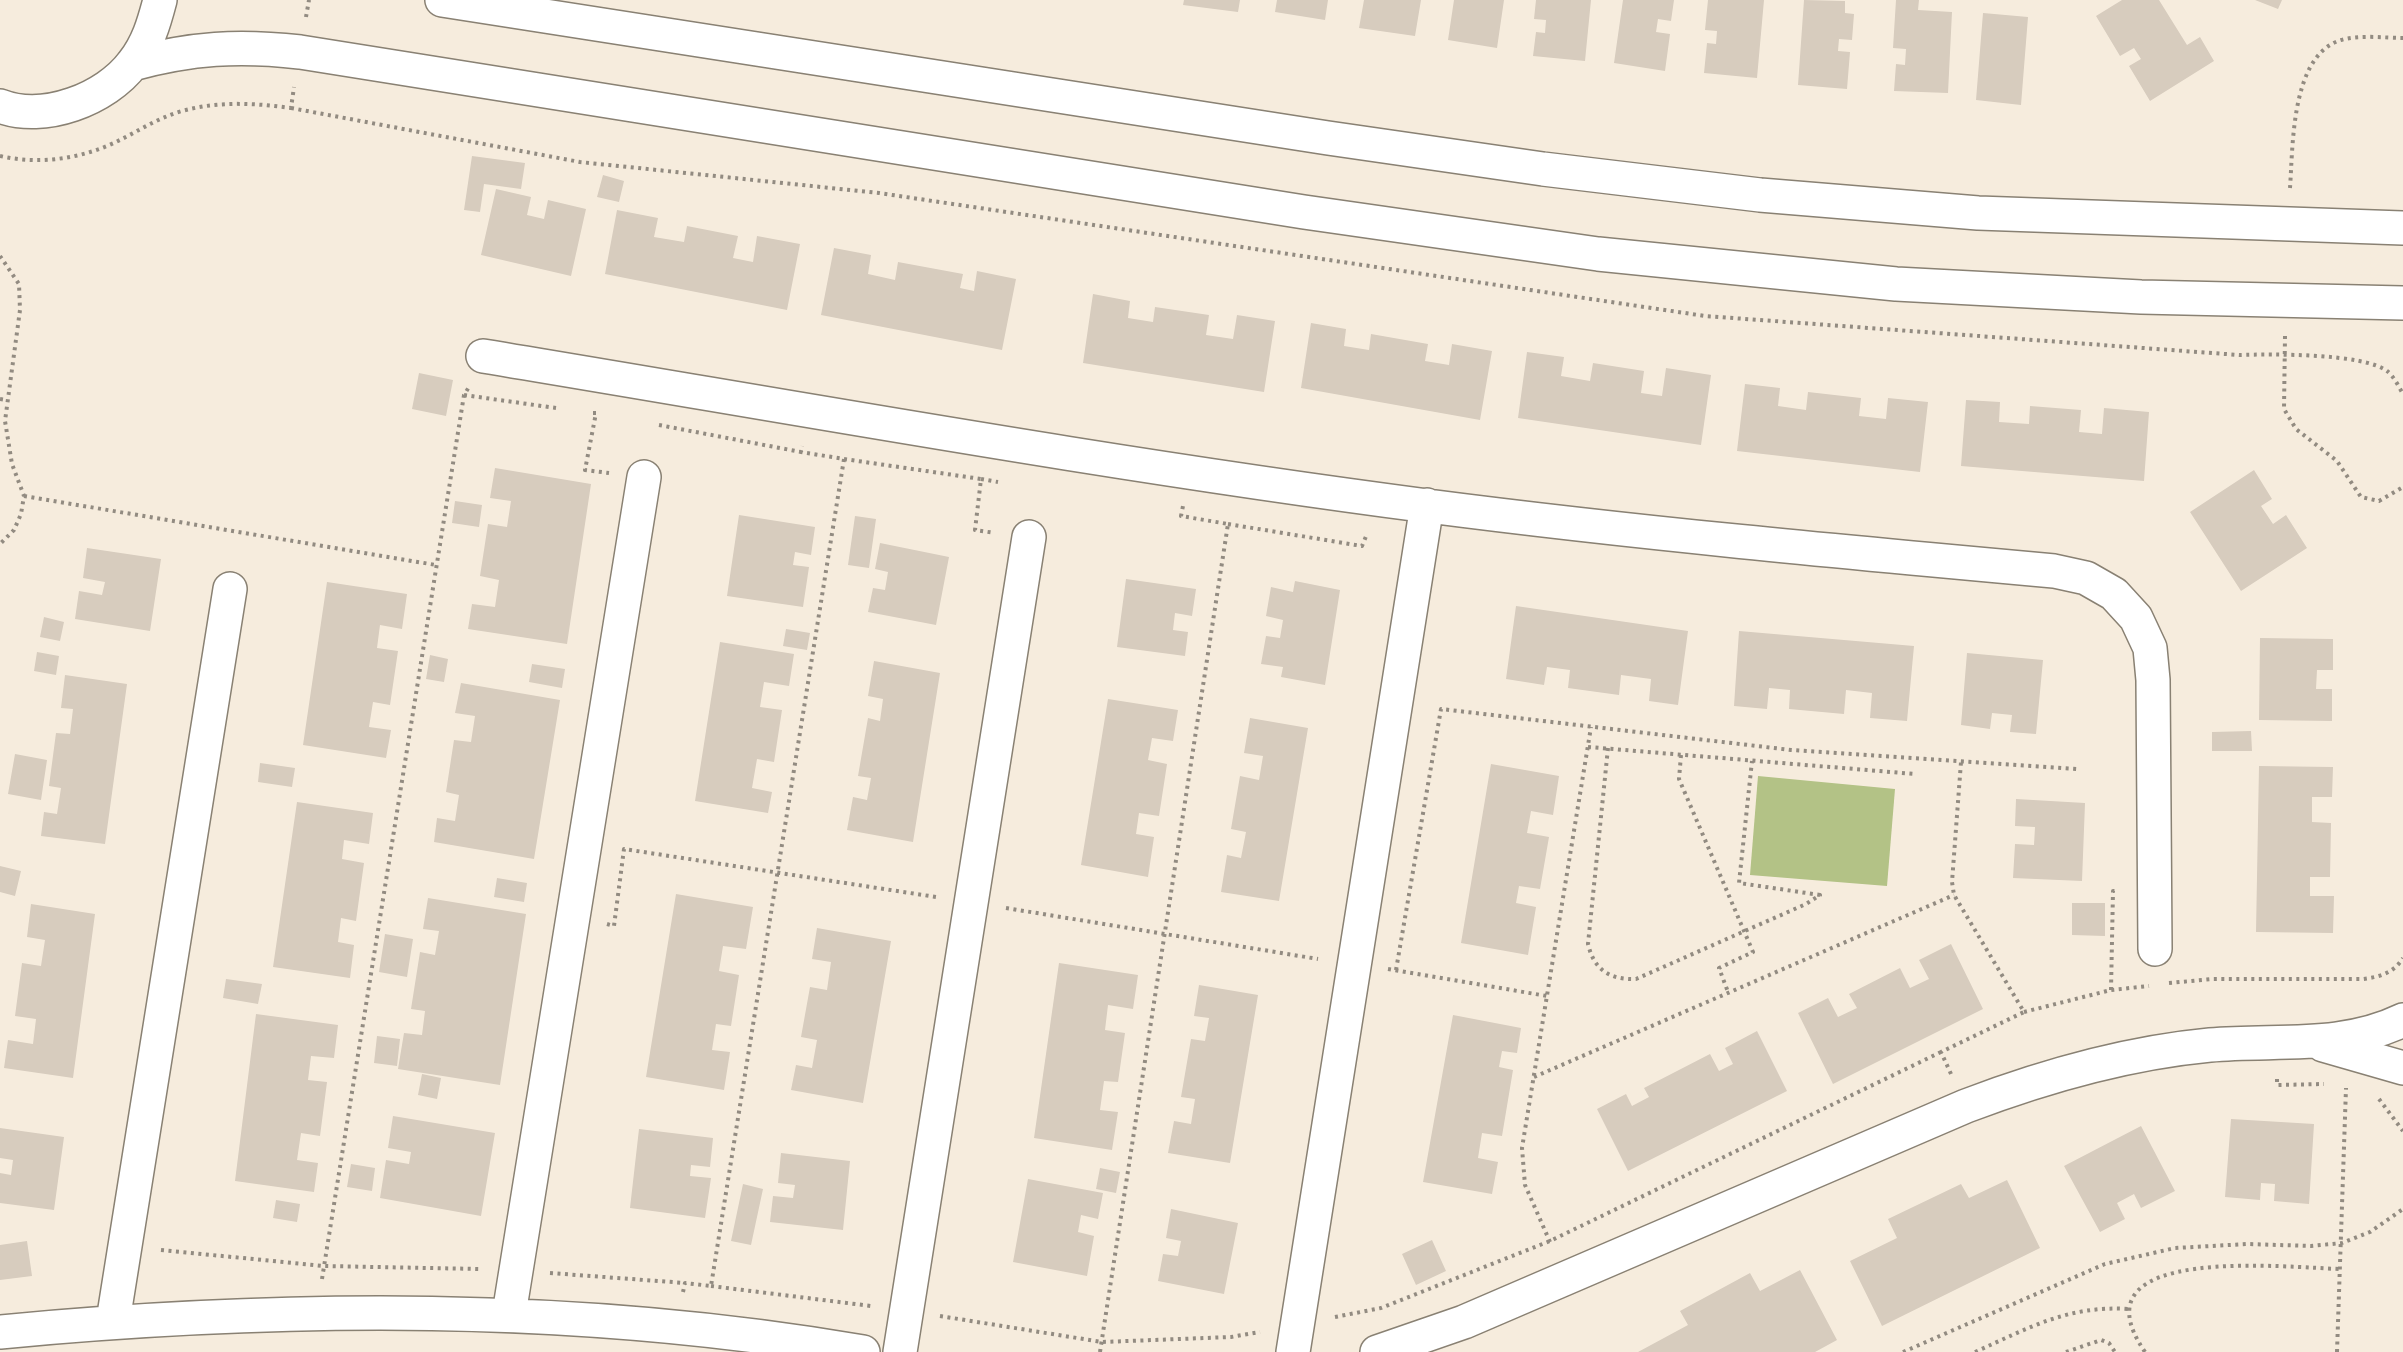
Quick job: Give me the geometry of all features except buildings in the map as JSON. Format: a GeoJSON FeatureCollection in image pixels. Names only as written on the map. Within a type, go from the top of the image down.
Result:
{"type":"FeatureCollection","features":[{"type":"Feature","properties":{"kind":"street"},"geometry":{"type":"LineString","coordinates":[[0,106],[39,111],[75,104],[106,88],[132,64],[151,33],[160,0]]}},
{"type":"Feature","properties":{"kind":"street"},"geometry":{"type":"LineString","coordinates":[[442,0],[1328,138],[1543,169],[1760,195],[1978,213],[2396,221]]}},
{"type":"Feature","properties":{"kind":"street"},"geometry":{"type":"LineString","coordinates":[[132,64],[173,53],[215,47],[258,47],[300,52],[1293,210],[1598,254],[1896,284],[2398,308]]}},
{"type":"Feature","properties":{"kind":"street"},"geometry":{"type":"LineString","coordinates":[[483,356],[1189,472],[1427,506],[1707,540],[2054,571],[2086,578],[2114,594],[2136,618],[2150,648],[2153,680],[2155,949]]}},
{"type":"Feature","properties":{"kind":"street"},"geometry":{"type":"LineString","coordinates":[[509,1314],[644,477]]}},
{"type":"Feature","properties":{"kind":"street"},"geometry":{"type":"LineString","coordinates":[[1293,1352],[1427,506]]}},
{"type":"Feature","properties":{"kind":"street"},"geometry":{"type":"LineString","coordinates":[[900,1352],[1029,537]]}},
{"type":"Feature","properties":{"kind":"street"},"geometry":{"type":"LineString","coordinates":[[113,1321],[230,589]]}},
{"type":"Feature","properties":{"kind":"street"},"geometry":{"type":"LineString","coordinates":[[1377,1352],[1464,1322],[1966,1106],[2024,1084],[2085,1066],[2147,1053],[2210,1045],[2316,1043],[2372,1032],[2403,1020]]}},
{"type":"Feature","properties":{"kind":"street"},"geometry":{"type":"LineString","coordinates":[[2316,1043],[2403,1068]]}},
{"type":"Feature","properties":{"kind":"street"},"geometry":{"type":"LineString","coordinates":[[0,1332],[113,1321],[316,1312],[509,1314],[678,1326],[789,1339],[862,1352]]}},
{"type":"Feature","properties":{"kind":"path"},"geometry":{"type":"LineString","coordinates":[[0,156],[20,160],[66,159],[108,145],[148,123],[183,111],[218,104],[254,103],[291,108],[309,0]]}},
{"type":"Feature","properties":{"kind":"path"},"geometry":{"type":"LineString","coordinates":[[0,256],[19,284],[20,310],[6,400],[6,442],[24,496],[21,514],[14,530],[1,543],[0,551]]}},
{"type":"Feature","properties":{"kind":"path"},"geometry":{"type":"LineString","coordinates":[[316,1312],[465,395],[483,356]]}},
{"type":"Feature","properties":{"kind":"path"},"geometry":{"type":"LineString","coordinates":[[465,395],[563,409]]}},
{"type":"Feature","properties":{"kind":"path"},"geometry":{"type":"LineString","coordinates":[[0,399],[6,400]]}},
{"type":"Feature","properties":{"kind":"path"},"geometry":{"type":"LineString","coordinates":[[801,452],[808,410]]}},
{"type":"Feature","properties":{"kind":"path"},"geometry":{"type":"LineString","coordinates":[[585,412],[608,415]]}},
{"type":"Feature","properties":{"kind":"path"},"geometry":{"type":"LineString","coordinates":[[596,413],[585,470],[644,477]]}},
{"type":"Feature","properties":{"kind":"path"},"geometry":{"type":"LineString","coordinates":[[653,424],[801,452],[981,479],[975,530],[1029,537]]}},
{"type":"Feature","properties":{"kind":"path"},"geometry":{"type":"LineString","coordinates":[[124,1247],[324,1266],[517,1270],[711,1286],[844,459]]}},
{"type":"Feature","properties":{"kind":"path"},"geometry":{"type":"LineString","coordinates":[[1189,472],[1181,516],[1362,546],[1383,499]]}},
{"type":"Feature","properties":{"kind":"path"},"geometry":{"type":"LineString","coordinates":[[24,496],[436,565]]}},
{"type":"Feature","properties":{"kind":"path"},"geometry":{"type":"LineString","coordinates":[[1100,1352],[1228,524]]}},
{"type":"Feature","properties":{"kind":"path"},"geometry":{"type":"LineString","coordinates":[[1396,970],[1441,709],[1780,749],[2077,769]]}},
{"type":"Feature","properties":{"kind":"path"},"geometry":{"type":"LineString","coordinates":[[1567,1278],[1532,1202],[1523,1175],[1522,1148],[1591,727]]}},
{"type":"Feature","properties":{"kind":"path"},"geometry":{"type":"LineString","coordinates":[[1588,747],[1915,774]]}},
{"type":"Feature","properties":{"kind":"path"},"geometry":{"type":"LineString","coordinates":[[1608,748],[1588,944],[1591,957],[1609,976],[1636,979],[1820,895],[1739,883],[1752,761]]}},
{"type":"Feature","properties":{"kind":"path"},"geometry":{"type":"LineString","coordinates":[[1681,755],[1678,779],[1753,952],[1719,968],[1728,992]]}},
{"type":"Feature","properties":{"kind":"path"},"geometry":{"type":"LineString","coordinates":[[1961,762],[1952,882],[1954,895],[2024,1012]]}},
{"type":"Feature","properties":{"kind":"path"},"geometry":{"type":"LineString","coordinates":[[573,917],[614,926],[624,849],[1396,970],[1547,996]]}},
{"type":"Feature","properties":{"kind":"path"},"geometry":{"type":"LineString","coordinates":[[1534,1077],[1954,895]]}},
{"type":"Feature","properties":{"kind":"path"},"geometry":{"type":"LineString","coordinates":[[1966,1106],[1941,1052],[2024,1012],[2111,990],[2170,983],[2213,979],[2363,980],[2381,977],[2399,964],[2403,958]]}},
{"type":"Feature","properties":{"kind":"path"},"geometry":{"type":"LineString","coordinates":[[2337,1352],[2347,1084]]}},
{"type":"Feature","properties":{"kind":"path"},"geometry":{"type":"LineString","coordinates":[[1903,1352],[2105,1264],[2175,1248],[2247,1244],[2311,1246],[2342,1243],[2370,1232],[2403,1209]]}},
{"type":"Feature","properties":{"kind":"path"},"geometry":{"type":"LineString","coordinates":[[2145,1352],[2131,1331],[2129,1309],[2138,1289],[2155,1276],[2182,1270],[2240,1266],[2341,1269]]}},
{"type":"Feature","properties":{"kind":"path"},"geometry":{"type":"LineString","coordinates":[[678,1326],[685,1283]]}},
{"type":"Feature","properties":{"kind":"path"},"geometry":{"type":"LineString","coordinates":[[1975,1352],[2052,1318],[2078,1310],[2103,1307],[2129,1309]]}},
{"type":"Feature","properties":{"kind":"path"},"geometry":{"type":"LineString","coordinates":[[2067,1352],[2101,1340],[2109,1343],[2115,1352]]}},
{"type":"Feature","properties":{"kind":"green space"},"geometry":{"type":"Polygon","coordinates":[[[1758,776],[1895,789],[1887,886],[1750,875],[1758,776]]]}}]}
